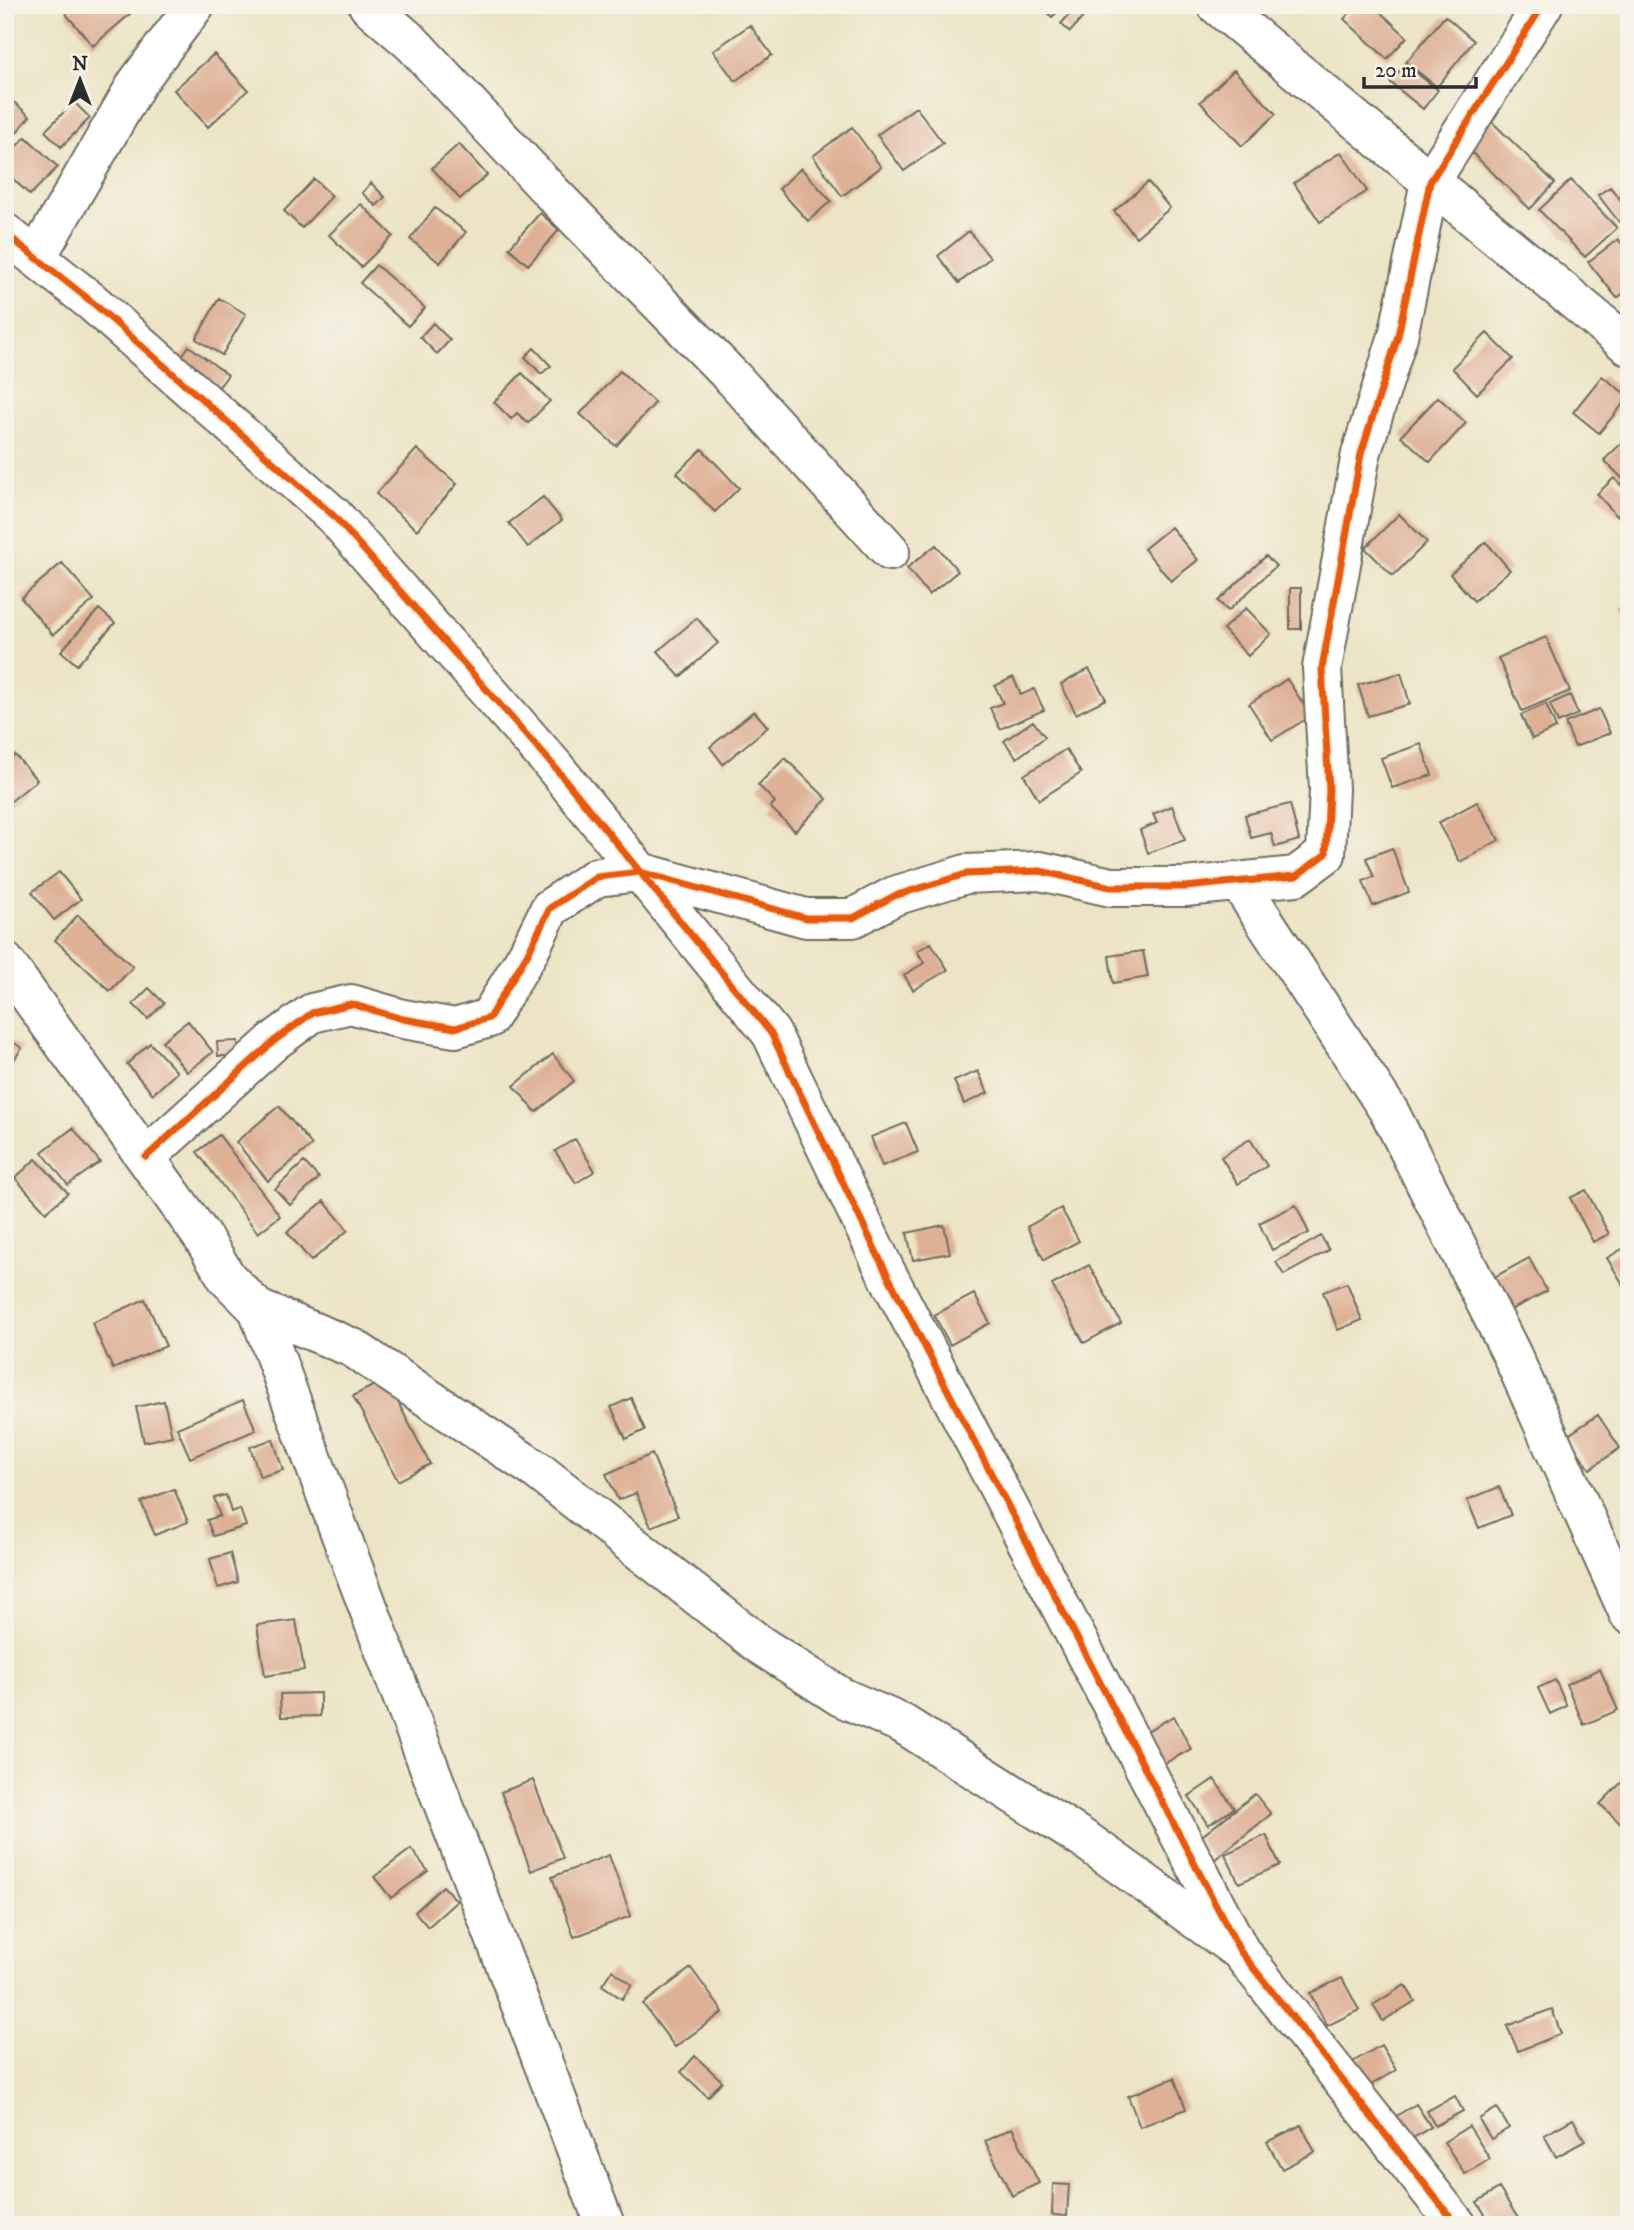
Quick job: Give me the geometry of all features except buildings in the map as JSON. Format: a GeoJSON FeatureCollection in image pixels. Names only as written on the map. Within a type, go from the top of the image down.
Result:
{"type":"FeatureCollection","features":[{"type":"Feature","properties":{"kind":"street"},"geometry":{"type":"LineString","coordinates":[[36,258],[137,83],[195,5]]}},
{"type":"Feature","properties":{"kind":"street"},"geometry":{"type":"LineString","coordinates":[[368,5],[412,43],[551,193],[734,379],[890,551]]}},
{"type":"Feature","properties":{"kind":"street"},"geometry":{"type":"LineString","coordinates":[[1217,5],[1629,346]]}},
{"type":"Feature","properties":{"kind":"street"},"geometry":{"type":"LineString","coordinates":[[146,1157],[274,1041],[312,1013],[351,1004],[403,1019],[456,1028],[489,1018],[528,953],[550,908],[597,877],[640,872],[806,918],[853,918],[894,896],[966,874],[1040,871],[1111,887],[1185,887],[1296,876],[1326,854],[1329,789],[1322,667],[1361,454],[1398,336],[1430,181],[1543,5]]}},
{"type":"Feature","properties":{"kind":"street"},"geometry":{"type":"LineString","coordinates":[[5,233],[92,302],[334,516],[553,765],[771,1033],[885,1270],[1240,1951],[1457,2225]]}},
{"type":"Feature","properties":{"kind":"street"},"geometry":{"type":"LineString","coordinates":[[1239,882],[1390,1113],[1511,1353],[1629,1614]]}},
{"type":"Feature","properties":{"kind":"street"},"geometry":{"type":"LineString","coordinates":[[5,962],[203,1238],[227,1278],[258,1310],[352,1348],[538,1471],[760,1645],[841,1697],[915,1731],[1088,1842],[1240,1951]]}},
{"type":"Feature","properties":{"kind":"street"},"geometry":{"type":"LineString","coordinates":[[258,1310],[353,1574],[472,1874],[604,2225]]}},
{"type":"Feature","properties":{"kind":"cycle path"},"geometry":{"type":"LineString","coordinates":[[146,1157],[274,1041],[312,1013],[351,1004],[403,1019],[455,1028],[489,1018],[528,953],[550,908],[597,877],[640,872],[806,918],[853,918],[894,896],[966,874],[1040,871],[1111,887],[1185,887],[1296,876],[1326,854],[1329,789],[1322,668],[1361,454],[1398,336],[1430,182],[1543,5]]}},
{"type":"Feature","properties":{"kind":"cycle path"},"geometry":{"type":"LineString","coordinates":[[5,233],[92,302],[334,516],[553,765],[771,1033],[885,1270],[1240,1951],[1457,2225]]}}]}
